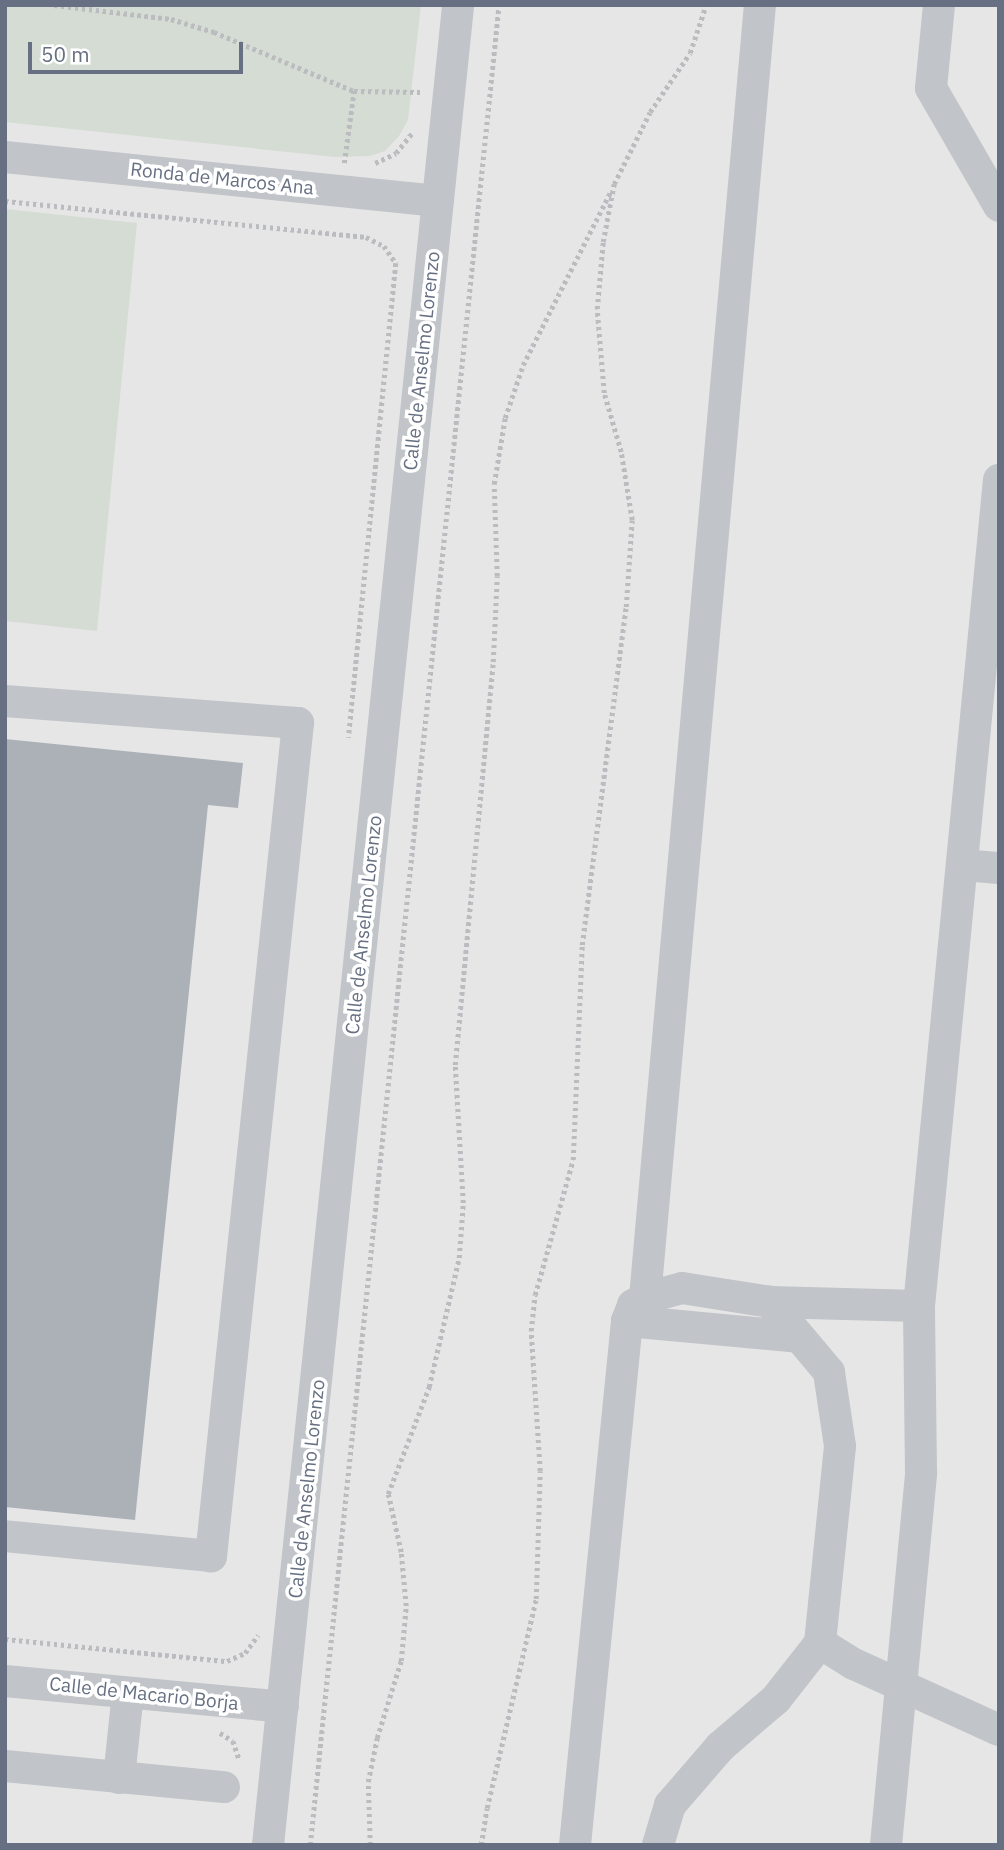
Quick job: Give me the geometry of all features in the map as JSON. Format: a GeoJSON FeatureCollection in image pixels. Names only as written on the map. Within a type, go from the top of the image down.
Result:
{"type":"FeatureCollection","features":[{"type":"Feature","properties":{"kind":"street","name":"Calle de Anselmo Lorenzo"},"geometry":{"type":"LineString","coordinates":[[268,1845],[458,5]]}},
{"type":"Feature","properties":{"kind":"street"},"geometry":{"type":"LineString","coordinates":[[575,1845],[636,1310],[760,5]]}},
{"type":"Feature","properties":{"kind":"street"},"geometry":{"type":"LineString","coordinates":[[939,5],[931,88],[999,206]]}},
{"type":"Feature","properties":{"kind":"street","name":"Ronda de Marcos Ana"},"geometry":{"type":"LineString","coordinates":[[5,157],[438,201]]}},
{"type":"Feature","properties":{"kind":"street"},"geometry":{"type":"LineString","coordinates":[[886,1845],[921,1473],[919,1307],[999,480]]}},
{"type":"Feature","properties":{"kind":"street"},"geometry":{"type":"LineString","coordinates":[[5,701],[298,723],[211,1556],[5,1536]]}},
{"type":"Feature","properties":{"kind":"street"},"geometry":{"type":"LineString","coordinates":[[963,865],[999,868]]}},
{"type":"Feature","properties":{"kind":"street"},"geometry":{"type":"LineString","coordinates":[[636,1310],[682,1288],[770,1302],[919,1307]]}},
{"type":"Feature","properties":{"kind":"street"},"geometry":{"type":"LineString","coordinates":[[658,1845],[670,1805],[720,1747],[776,1699],[820,1643],[840,1446],[829,1371],[770,1302]]}},
{"type":"Feature","properties":{"kind":"street"},"geometry":{"type":"LineString","coordinates":[[636,1310],[798,1337]]}},
{"type":"Feature","properties":{"kind":"street"},"geometry":{"type":"LineString","coordinates":[[820,1643],[854,1664],[999,1730]]}},
{"type":"Feature","properties":{"kind":"street","name":"Calle de Macario Borja"},"geometry":{"type":"LineString","coordinates":[[5,1681],[283,1707]]}},
{"type":"Feature","properties":{"kind":"street"},"geometry":{"type":"LineString","coordinates":[[119,1778],[128,1693]]}},
{"type":"Feature","properties":{"kind":"street"},"geometry":{"type":"LineString","coordinates":[[5,1766],[119,1778],[234,1779]]}},
{"type":"Feature","properties":{"kind":"path"},"geometry":{"type":"LineString","coordinates":[[54,5],[171,19],[214,32],[354,92],[420,92]]}},
{"type":"Feature","properties":{"kind":"path"},"geometry":{"type":"LineString","coordinates":[[310,1845],[499,5]]}},
{"type":"Feature","properties":{"kind":"path"},"geometry":{"type":"LineString","coordinates":[[370,1845],[368,1782],[377,1738],[401,1661],[406,1606],[401,1552],[388,1494],[429,1387],[459,1258],[463,1203],[455,1065],[493,662],[497,576],[494,484],[505,418],[523,365],[650,112],[690,53],[706,5]]}},
{"type":"Feature","properties":{"kind":"path"},"geometry":{"type":"LineString","coordinates":[[419,101],[421,79]]}},
{"type":"Feature","properties":{"kind":"path"},"geometry":{"type":"LineString","coordinates":[[344,165],[354,92]]}},
{"type":"Feature","properties":{"kind":"path"},"geometry":{"type":"LineString","coordinates":[[368,163],[379,162],[396,153],[412,136],[414,124]]}},
{"type":"Feature","properties":{"kind":"path"},"geometry":{"type":"LineString","coordinates":[[330,164],[355,164]]}},
{"type":"Feature","properties":{"kind":"path"},"geometry":{"type":"LineString","coordinates":[[481,1845],[487,1808],[536,1599],[540,1471],[531,1331],[536,1295],[573,1160],[582,945],[626,607],[632,520],[621,452],[604,393],[597,309],[603,242],[614,184]]}},
{"type":"Feature","properties":{"kind":"path"},"geometry":{"type":"LineString","coordinates":[[5,1639],[189,1658]]}},
{"type":"Feature","properties":{"kind":"path"},"geometry":{"type":"LineString","coordinates":[[212,1728],[233,1741],[234,1779]]}},
{"type":"Feature","properties":{"kind":"shaded area"},"geometry":{"type":"Polygon","coordinates":[[[5,5],[999,5],[999,1845],[5,1845],[5,5]]]}},
{"type":"Feature","properties":{"kind":"shaded area"},"geometry":{"type":"Polygon","coordinates":[[[5,5],[421,5],[408,120],[399,136],[385,151],[370,156],[335,157],[5,122],[5,5]]]}},
{"type":"Feature","properties":{"kind":"shaded area"},"geometry":{"type":"Polygon","coordinates":[[[5,209],[137,223],[97,631],[5,621],[5,209]]]}},
{"type":"Feature","properties":{"kind":"building"},"geometry":{"type":"Polygon","coordinates":[[[5,739],[243,763],[238,808],[208,805],[135,1520],[5,1507],[5,739]]]}}]}
